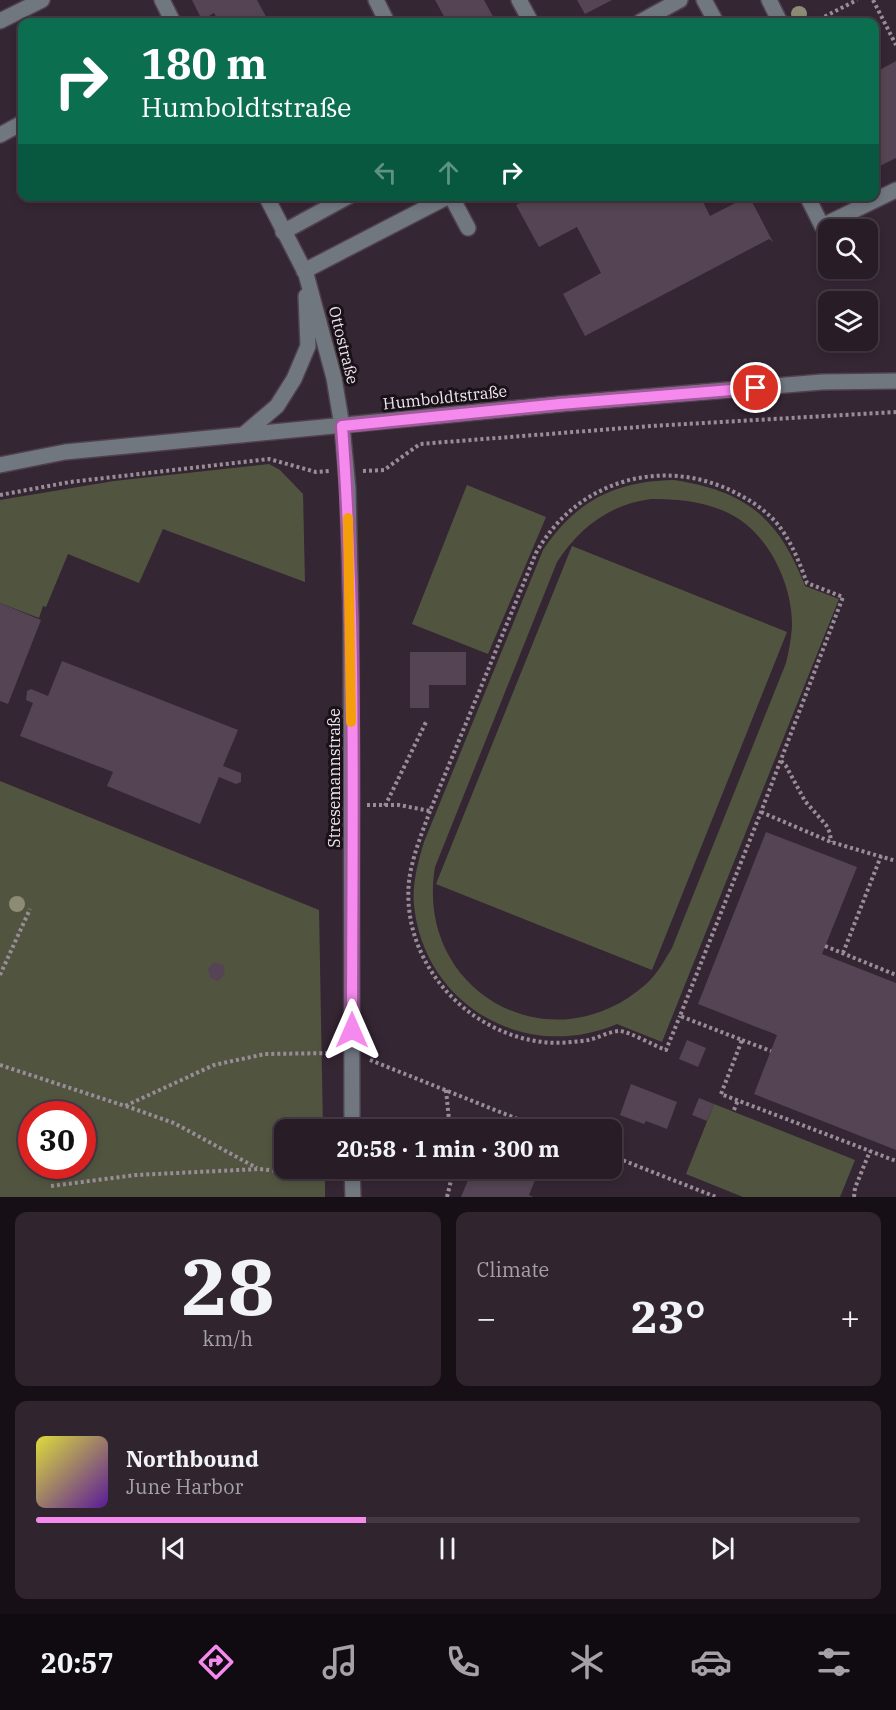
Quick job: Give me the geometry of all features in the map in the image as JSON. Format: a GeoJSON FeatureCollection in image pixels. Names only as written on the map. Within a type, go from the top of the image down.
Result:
{"type":"FeatureCollection","features":[{"type":"Feature","properties":{"kind":"street"},"geometry":{"type":"LineString","coordinates":[[0,21],[42,0]]}},
{"type":"Feature","properties":{"kind":"street"},"geometry":{"type":"LineString","coordinates":[[162,0],[171,18]]}},
{"type":"Feature","properties":{"kind":"street"},"geometry":{"type":"LineString","coordinates":[[376,0],[385,18]]}},
{"type":"Feature","properties":{"kind":"street"},"geometry":{"type":"LineString","coordinates":[[519,0],[529,18]]}},
{"type":"Feature","properties":{"kind":"street"},"geometry":{"type":"LineString","coordinates":[[646,18],[680,0]]}},
{"type":"Feature","properties":{"kind":"street"},"geometry":{"type":"LineString","coordinates":[[704,0],[714,18]]}},
{"type":"Feature","properties":{"kind":"street"},"geometry":{"type":"LineString","coordinates":[[769,0],[778,18]]}},
{"type":"Feature","properties":{"kind":"street"},"geometry":{"type":"LineString","coordinates":[[0,135],[18,125]]}},
{"type":"Feature","properties":{"kind":"street"},"geometry":{"type":"LineString","coordinates":[[879,198],[896,190]]}},
{"type":"Feature","properties":{"kind":"street","name":"Ottostraße"},"geometry":{"type":"LineString","coordinates":[[268,201],[305,273],[334,378],[342,426]]}},
{"type":"Feature","properties":{"kind":"street"},"geometry":{"type":"LineString","coordinates":[[283,232],[340,201]]}},
{"type":"Feature","properties":{"kind":"street"},"geometry":{"type":"LineString","coordinates":[[305,273],[441,201]]}},
{"type":"Feature","properties":{"kind":"street"},"geometry":{"type":"LineString","coordinates":[[453,201],[468,228]]}},
{"type":"Feature","properties":{"kind":"street"},"geometry":{"type":"LineString","coordinates":[[810,201],[822,226],[873,201]]}},
{"type":"Feature","properties":{"kind":"street","name":"Ottostraße"},"geometry":{"type":"LineString","coordinates":[[243,435],[277,406],[294,380],[308,346],[305,273]]}},
{"type":"Feature","properties":{"kind":"street","name":"Humboldtstraße"},"geometry":{"type":"LineString","coordinates":[[0,465],[65,452],[560,404],[788,385],[896,381]]}},
{"type":"Feature","properties":{"kind":"street","name":"Stresemannstraße"},"geometry":{"type":"LineString","coordinates":[[342,426],[346,471],[351,622],[352,1119]]}},
{"type":"Feature","properties":{"kind":"street"},"geometry":{"type":"LineString","coordinates":[[352,1179],[353,1197]]}},
{"type":"Feature","properties":{"kind":"path"},"geometry":{"type":"LineString","coordinates":[[822,18],[858,0]]}},
{"type":"Feature","properties":{"kind":"path"},"geometry":{"type":"LineString","coordinates":[[873,0],[896,45]]}},
{"type":"Feature","properties":{"kind":"path"},"geometry":{"type":"LineString","coordinates":[[0,495],[70,483],[269,459],[316,472],[384,470],[420,444],[651,426],[896,412]]}},
{"type":"Feature","properties":{"kind":"path"},"geometry":{"type":"LineString","coordinates":[[669,475],[707,481],[747,499],[766,512],[779,526],[801,564],[807,583],[843,597],[781,761],[666,1050],[619,1031],[589,1040],[569,1042],[546,1042],[522,1038],[504,1033],[467,1012],[429,969],[414,934],[409,881],[430,811],[536,553],[543,540],[563,515],[602,488],[646,477],[669,475]]}},
{"type":"Feature","properties":{"kind":"path"},"geometry":{"type":"LineString","coordinates":[[384,806],[427,720]]}},
{"type":"Feature","properties":{"kind":"path"},"geometry":{"type":"LineString","coordinates":[[781,761],[805,801],[831,833],[831,842]]}},
{"type":"Feature","properties":{"kind":"path"},"geometry":{"type":"LineString","coordinates":[[352,805],[399,805],[430,811]]}},
{"type":"Feature","properties":{"kind":"path"},"geometry":{"type":"LineString","coordinates":[[761,812],[831,842],[896,861]]}},
{"type":"Feature","properties":{"kind":"path"},"geometry":{"type":"LineString","coordinates":[[843,953],[881,856]]}},
{"type":"Feature","properties":{"kind":"path"},"geometry":{"type":"LineString","coordinates":[[0,975],[30,909]]}},
{"type":"Feature","properties":{"kind":"path"},"geometry":{"type":"LineString","coordinates":[[825,946],[896,975]]}},
{"type":"Feature","properties":{"kind":"path"},"geometry":{"type":"LineString","coordinates":[[680,1016],[771,1051]]}},
{"type":"Feature","properties":{"kind":"path"},"geometry":{"type":"LineString","coordinates":[[742,1040],[721,1094],[896,1161]]}},
{"type":"Feature","properties":{"kind":"path"},"geometry":{"type":"LineString","coordinates":[[125,1106],[214,1065],[265,1054],[352,1053],[518,1119]]}},
{"type":"Feature","properties":{"kind":"path"},"geometry":{"type":"LineString","coordinates":[[0,1065],[174,1123],[259,1169]]}},
{"type":"Feature","properties":{"kind":"path"},"geometry":{"type":"LineString","coordinates":[[446,1090],[449,1119]]}},
{"type":"Feature","properties":{"kind":"path"},"geometry":{"type":"LineString","coordinates":[[734,1110],[738,1100]]}},
{"type":"Feature","properties":{"kind":"path"},"geometry":{"type":"LineString","coordinates":[[854,1197],[855,1188],[870,1151]]}},
{"type":"Feature","properties":{"kind":"path"},"geometry":{"type":"LineString","coordinates":[[622,1160],[716,1197]]}},
{"type":"Feature","properties":{"kind":"path"},"geometry":{"type":"LineString","coordinates":[[51,1186],[136,1175],[274,1170]]}},
{"type":"Feature","properties":{"kind":"path"},"geometry":{"type":"LineString","coordinates":[[447,1197],[451,1179]]}},
{"type":"Feature","properties":{"kind":"green space"},"geometry":{"type":"Polygon","coordinates":[[[269,464],[280,470],[303,494],[305,582],[163,529],[139,583],[68,554],[46,607],[43,606],[39,618],[0,603],[0,500],[114,481],[269,464]]]}},
{"type":"Feature","properties":{"kind":"green space"},"geometry":{"type":"Polygon","coordinates":[[[674,480],[699,485],[740,500],[771,525],[784,542],[805,586],[839,599],[662,1042],[617,1024],[583,1034],[548,1036],[515,1030],[485,1017],[459,997],[437,972],[422,941],[414,905],[415,881],[420,857],[424,842],[543,550],[569,519],[583,507],[615,490],[653,481],[674,480]],[[663,499],[636,502],[609,512],[586,528],[557,562],[435,867],[434,911],[446,949],[467,981],[496,1004],[531,1017],[569,1019],[608,1009],[645,985],[657,972],[672,948],[786,663],[792,627],[789,597],[771,553],[751,528],[729,513],[707,505],[663,499]]]}},
{"type":"Feature","properties":{"kind":"green space"},"geometry":{"type":"Polygon","coordinates":[[[467,485],[546,517],[488,654],[412,624],[467,485]]]}},
{"type":"Feature","properties":{"kind":"green space"},"geometry":{"type":"Polygon","coordinates":[[[572,546],[787,632],[652,970],[436,884],[572,546]]]}},
{"type":"Feature","properties":{"kind":"green space"},"geometry":{"type":"Polygon","coordinates":[[[0,781],[319,910],[323,1119],[274,1119],[274,1179],[325,1179],[325,1197],[0,1197],[0,781]]]}},
{"type":"Feature","properties":{"kind":"green space"},"geometry":{"type":"Polygon","coordinates":[[[714,1104],[855,1160],[840,1197],[743,1197],[686,1174],[714,1104]]]}},
{"type":"Feature","properties":{"kind":"building"},"geometry":{"type":"Polygon","coordinates":[[[192,0],[257,0],[267,18],[217,18],[214,13],[201,18],[192,0]]]}},
{"type":"Feature","properties":{"kind":"building"},"geometry":{"type":"Polygon","coordinates":[[[435,0],[484,0],[494,18],[445,18],[435,0]]]}},
{"type":"Feature","properties":{"kind":"building"},"geometry":{"type":"Polygon","coordinates":[[[577,0],[612,0],[585,14],[577,0]]]}},
{"type":"Feature","properties":{"kind":"building"},"geometry":{"type":"Polygon","coordinates":[[[896,61],[896,158],[879,166],[879,70],[896,61]]]}},
{"type":"Feature","properties":{"kind":"building"},"geometry":{"type":"Polygon","coordinates":[[[524,201],[702,201],[710,216],[739,201],[752,201],[773,242],[769,239],[585,336],[563,294],[601,273],[577,227],[539,247],[516,205],[524,201]]]}},
{"type":"Feature","properties":{"kind":"building"},"geometry":{"type":"Polygon","coordinates":[[[0,603],[41,620],[8,704],[0,701],[0,603]]]}},
{"type":"Feature","properties":{"kind":"building"},"geometry":{"type":"Polygon","coordinates":[[[410,652],[466,652],[466,685],[429,685],[429,708],[410,708],[410,652]]]}},
{"type":"Feature","properties":{"kind":"building"},"geometry":{"type":"Polygon","coordinates":[[[62,661],[238,730],[223,766],[241,773],[241,782],[236,784],[219,777],[200,824],[107,786],[113,772],[20,736],[33,703],[26,700],[27,691],[31,689],[48,696],[62,661]]]}},
{"type":"Feature","properties":{"kind":"building"},"geometry":{"type":"Polygon","coordinates":[[[766,832],[857,867],[822,954],[896,983],[896,1150],[754,1094],[777,1035],[698,1004],[766,832]]]}},
{"type":"Feature","properties":{"kind":"building"},"geometry":{"type":"Polygon","coordinates":[[[214,962],[224,965],[225,974],[218,981],[210,978],[208,968],[214,962]]]}},
{"type":"Feature","properties":{"kind":"building"},"geometry":{"type":"Polygon","coordinates":[[[687,1040],[706,1048],[698,1067],[679,1059],[687,1040]]]}},
{"type":"Feature","properties":{"kind":"building"},"geometry":{"type":"Polygon","coordinates":[[[631,1084],[677,1102],[667,1129],[620,1115],[631,1084]]]}},
{"type":"Feature","properties":{"kind":"building"},"geometry":{"type":"Polygon","coordinates":[[[699,1098],[714,1104],[707,1121],[692,1115],[699,1098]]]}},
{"type":"Feature","properties":{"kind":"building"},"geometry":{"type":"Polygon","coordinates":[[[468,1179],[536,1179],[529,1195],[533,1197],[461,1197],[468,1179]]]}},
{"type":"Feature","properties":{"kind":"slow traffic"},"geometry":{"type":"LineString","coordinates":[[348,518],[351,722]]}},
{"type":"Feature","properties":{"kind":"route"},"geometry":{"type":"LineString","coordinates":[[352,1030],[351,622],[348,488],[342,426],[560,404],[756,388]]}}]}
